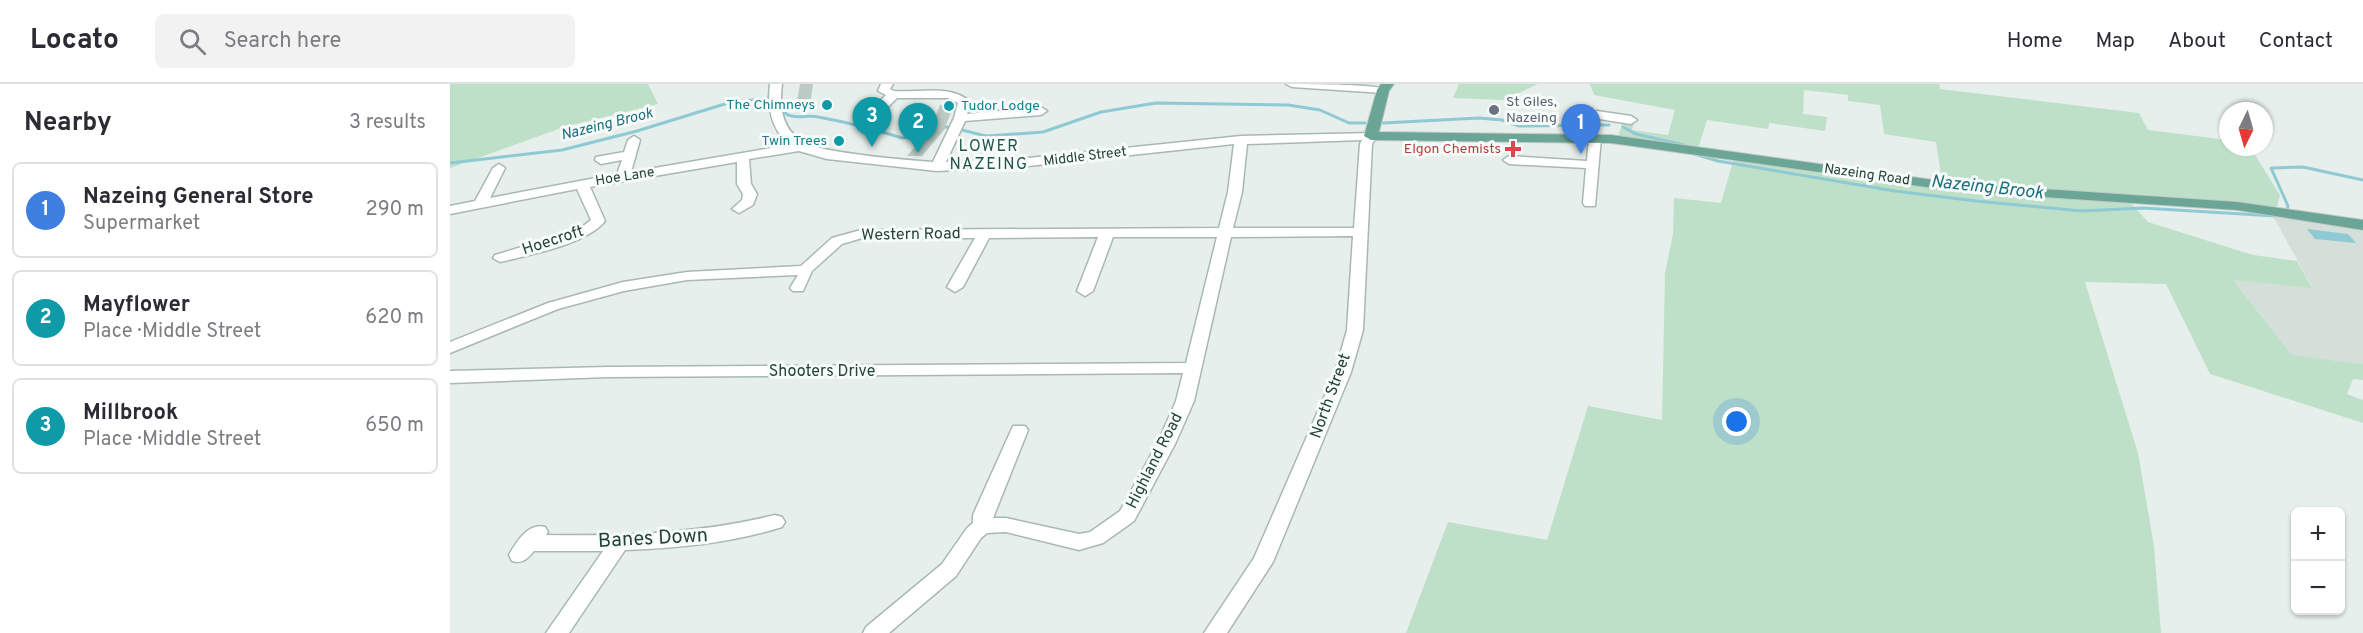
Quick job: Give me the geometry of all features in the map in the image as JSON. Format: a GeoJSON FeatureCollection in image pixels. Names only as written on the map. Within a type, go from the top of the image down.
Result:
{"type":"FeatureCollection","features":[{"type":"Feature","properties":{"kind":"main road"},"geometry":{"type":"LineString","coordinates":[[1371,136],[1385,87]]}},
{"type":"Feature","properties":{"kind":"main road","name":"Nazeing Road"},"geometry":{"type":"LineString","coordinates":[[1371,136],[1611,139],[1955,187],[2237,206],[2363,225]]}},
{"type":"Feature","properties":{"kind":"street"},"geometry":{"type":"LineString","coordinates":[[776,84],[776,113],[781,129],[801,147]]}},
{"type":"Feature","properties":{"kind":"street"},"geometry":{"type":"LineString","coordinates":[[1292,84],[1385,87]]}},
{"type":"Feature","properties":{"kind":"street"},"geometry":{"type":"LineString","coordinates":[[876,112],[889,88],[956,95],[964,102],[960,118],[938,167]]}},
{"type":"Feature","properties":{"kind":"street"},"geometry":{"type":"LineString","coordinates":[[960,118],[1041,111]]}},
{"type":"Feature","properties":{"kind":"street"},"geometry":{"type":"LineString","coordinates":[[1597,115],[1631,120]]}},
{"type":"Feature","properties":{"kind":"street"},"geometry":{"type":"LineString","coordinates":[[1611,139],[1615,117]]}},
{"type":"Feature","properties":{"kind":"street","name":"Middle Street"},"geometry":{"type":"LineString","coordinates":[[801,147],[868,161],[938,167],[1017,165],[1241,140],[1371,136]]}},
{"type":"Feature","properties":{"kind":"street","name":"North Street"},"geometry":{"type":"LineString","coordinates":[[1215,633],[1263,562],[1342,372],[1354,330],[1366,144],[1371,136]]}},
{"type":"Feature","properties":{"kind":"street"},"geometry":{"type":"LineString","coordinates":[[1590,203],[1595,138]]}},
{"type":"Feature","properties":{"kind":"street"},"geometry":{"type":"LineString","coordinates":[[623,177],[634,140]]}},
{"type":"Feature","properties":{"kind":"street","name":"Highland Road"},"geometry":{"type":"LineString","coordinates":[[983,526],[1006,525],[1079,542],[1096,538],[1127,516],[1185,401],[1235,192],[1241,140]]}},
{"type":"Feature","properties":{"kind":"street","name":"Hoe Lane"},"geometry":{"type":"LineString","coordinates":[[450,210],[582,184],[743,159],[801,147]]}},
{"type":"Feature","properties":{"kind":"street"},"geometry":{"type":"LineString","coordinates":[[600,160],[629,155]]}},
{"type":"Feature","properties":{"kind":"street"},"geometry":{"type":"LineString","coordinates":[[739,209],[748,202],[750,194],[744,184],[743,159]]}},
{"type":"Feature","properties":{"kind":"street"},"geometry":{"type":"LineString","coordinates":[[1509,160],[1593,165]]}},
{"type":"Feature","properties":{"kind":"street"},"geometry":{"type":"LineString","coordinates":[[481,203],[499,168]]}},
{"type":"Feature","properties":{"kind":"street","name":"Hoecroft"},"geometry":{"type":"LineString","coordinates":[[500,258],[583,233],[594,227],[598,220],[582,184]]}},
{"type":"Feature","properties":{"kind":"street","name":"Western Road"},"geometry":{"type":"LineString","coordinates":[[805,270],[837,241],[861,234],[1361,232]]}},
{"type":"Feature","properties":{"kind":"street"},"geometry":{"type":"LineString","coordinates":[[1085,291],[1107,233]]}},
{"type":"Feature","properties":{"kind":"street"},"geometry":{"type":"LineString","coordinates":[[955,287],[984,234]]}},
{"type":"Feature","properties":{"kind":"street"},"geometry":{"type":"LineString","coordinates":[[450,348],[553,306],[623,287],[687,276],[805,270],[806,276],[798,288]]}},
{"type":"Feature","properties":{"kind":"street","name":"Shooters Drive"},"geometry":{"type":"LineString","coordinates":[[450,377],[608,372],[1193,368]]}},
{"type":"Feature","properties":{"kind":"street"},"geometry":{"type":"LineString","coordinates":[[874,633],[949,570],[974,533],[983,526],[983,515],[1019,430]]}},
{"type":"Feature","properties":{"kind":"street","name":"Banes Down"},"geometry":{"type":"LineString","coordinates":[[529,543],[663,542],[737,533],[774,522]]}},
{"type":"Feature","properties":{"kind":"street"},"geometry":{"type":"LineString","coordinates":[[557,633],[619,543]]}},
{"type":"Feature","properties":{"kind":"shaded area"},"geometry":{"type":"Polygon","coordinates":[[[2273,216],[2363,231],[2363,364],[2292,355],[2232,279],[2312,287],[2273,216]]]}},
{"type":"Feature","properties":{"kind":"green space"},"geometry":{"type":"Polygon","coordinates":[[[450,84],[648,84],[658,104],[564,127],[450,168],[450,84]]]}},
{"type":"Feature","properties":{"kind":"green space"},"geometry":{"type":"Polygon","coordinates":[[[1459,84],[1538,84],[1504,100],[1453,98],[1459,84]]]}},
{"type":"Feature","properties":{"kind":"green space"},"geometry":{"type":"Polygon","coordinates":[[[1590,84],[1939,84],[1940,89],[2139,113],[2148,130],[2219,139],[2219,156],[2256,156],[2280,195],[2277,207],[2124,195],[2148,222],[2253,255],[2297,261],[2312,288],[2233,280],[2292,355],[2363,364],[2363,380],[2353,379],[2347,394],[2363,400],[2363,423],[2210,374],[2166,284],[2085,282],[2138,453],[2154,546],[2161,633],[1406,633],[1448,522],[1547,540],[1588,406],[1662,420],[1665,273],[1673,234],[1674,198],[1721,203],[1735,154],[1942,182],[1936,142],[1884,134],[1880,105],[1848,101],[1848,95],[1804,90],[1803,114],[1827,117],[1825,131],[1769,123],[1768,129],[1707,120],[1698,149],[1618,137],[1623,121],[1634,123],[1632,130],[1668,135],[1675,110],[1594,95],[1590,84]]]}},
{"type":"Feature","properties":{"kind":"green space"},"geometry":{"type":"Polygon","coordinates":[[[637,112],[641,120],[591,133],[588,124],[637,112]]]}},
{"type":"Feature","properties":{"kind":"water"},"geometry":{"type":"Polygon","coordinates":[[[2307,229],[2348,234],[2356,243],[2315,239],[2307,229]]]}},
{"type":"Feature","properties":{"kind":"building"},"geometry":{"type":"Polygon","coordinates":[[[800,84],[813,84],[810,106],[797,101],[800,84]]]}},
{"type":"Feature","properties":{"kind":"building"},"geometry":{"type":"Polygon","coordinates":[[[954,104],[944,130],[922,156],[907,156],[930,130],[940,105],[954,104]]]}},
{"type":"Feature","properties":{"kind":"waterway","name":"Nazeing Brook"},"geometry":{"type":"LineString","coordinates":[[450,163],[562,150],[637,131],[728,103],[768,98]]}},
{"type":"Feature","properties":{"kind":"waterway","name":"Nazeing Brook"},"geometry":{"type":"LineString","coordinates":[[962,130],[986,136],[1043,132],[1101,112],[1156,103],[1288,105],[1320,110],[1349,123],[1365,123]]}},
{"type":"Feature","properties":{"kind":"waterway","name":"Nazeing Brook"},"geometry":{"type":"LineString","coordinates":[[783,105],[786,114],[790,116],[814,116],[902,138],[909,137],[925,127],[951,127]]}},
{"type":"Feature","properties":{"kind":"waterway","name":"Nazeing Brook"},"geometry":{"type":"LineString","coordinates":[[1383,123],[1479,118],[1502,120],[1519,126],[1609,125]]}},
{"type":"Feature","properties":{"kind":"waterway","name":"Nazeing Brook"},"geometry":{"type":"LineString","coordinates":[[1623,127],[1636,134],[1684,145]]}},
{"type":"Feature","properties":{"kind":"waterway","name":"Nazeing Brook"},"geometry":{"type":"LineString","coordinates":[[1691,153],[1718,161],[1895,191],[1976,201],[2082,211],[2143,208],[2275,216]]}},
{"type":"Feature","properties":{"kind":"waterway","name":"Nazeing Brook"},"geometry":{"type":"LineString","coordinates":[[2287,210],[2288,206],[2271,168],[2303,167],[2363,180]]}},
{"type":"Feature","properties":{"kind":"place","name":"The Chimneys"},"geometry":{"type":"Point","coordinates":[827,105]}},
{"type":"Feature","properties":{"kind":"place","name":"Tudor Lodge"},"geometry":{"type":"Point","coordinates":[949,106]}},
{"type":"Feature","properties":{"kind":"place","name":"St Giles, Nazeing"},"geometry":{"type":"Point","coordinates":[1494,110]}},
{"type":"Feature","properties":{"kind":"place","name":"Twin Trees"},"geometry":{"type":"Point","coordinates":[839,141]}},
{"type":"Feature","properties":{"kind":"place","name":"Millbrook"},"geometry":{"type":"Point","coordinates":[872,147]}},
{"type":"Feature","properties":{"kind":"place","name":"Elgon Chemists"},"geometry":{"type":"Point","coordinates":[1513,149]}},
{"type":"Feature","properties":{"kind":"place","name":"Mayflower"},"geometry":{"type":"Point","coordinates":[918,153]}},
{"type":"Feature","properties":{"kind":"place","name":"Nazeing General Store"},"geometry":{"type":"Point","coordinates":[1581,154]}},
{"type":"Feature","properties":{"kind":"district","name":"LOWER NAZEING"},"geometry":{"type":"Point","coordinates":[989,156]}}]}
